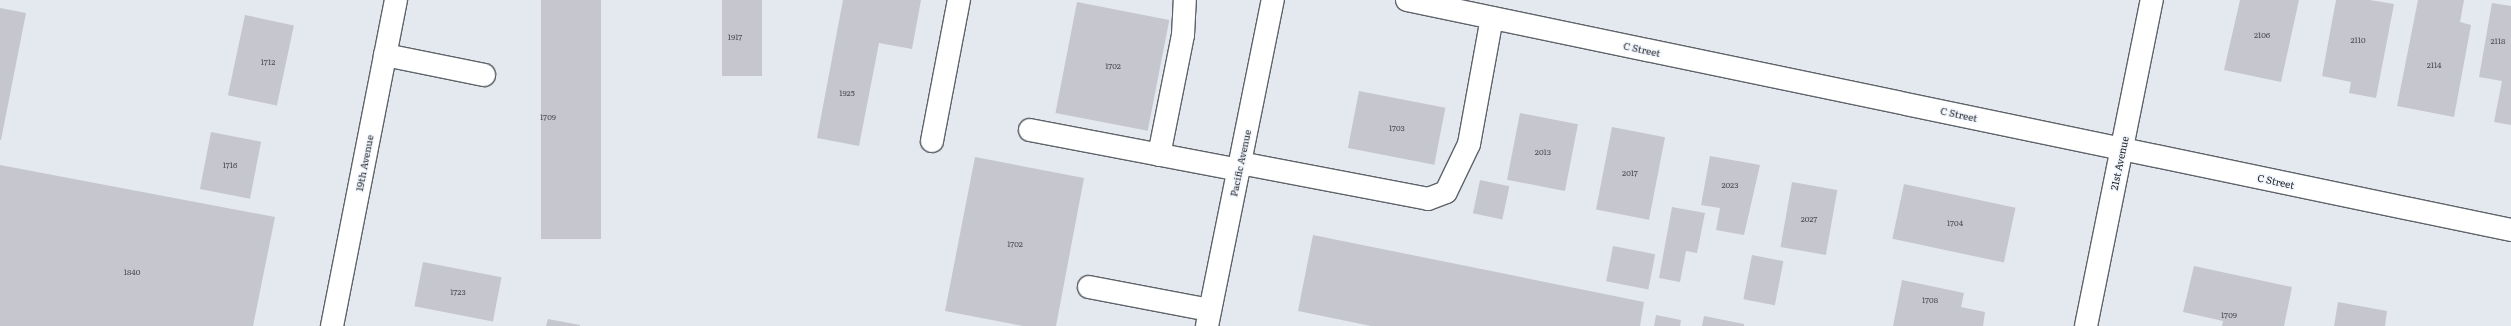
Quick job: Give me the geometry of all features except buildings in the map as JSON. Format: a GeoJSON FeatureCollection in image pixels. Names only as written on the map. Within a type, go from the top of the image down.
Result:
{"type":"FeatureCollection","features":[{"type":"Feature","properties":{"kind":"street","name":"19th Avenue"},"geometry":{"type":"LineString","coordinates":[[332,326],[396,0]]}},
{"type":"Feature","properties":{"kind":"street"},"geometry":{"type":"LineString","coordinates":[[932,141],[959,0]]}},
{"type":"Feature","properties":{"kind":"street"},"geometry":{"type":"LineString","coordinates":[[1160,155],[1183,35],[1185,0]]}},
{"type":"Feature","properties":{"kind":"street","name":"Pacific Avenue"},"geometry":{"type":"LineString","coordinates":[[1208,318],[1273,0]]}},
{"type":"Feature","properties":{"kind":"street","name":"C Street"},"geometry":{"type":"LineString","coordinates":[[1407,0],[2511,230]]}},
{"type":"Feature","properties":{"kind":"street","name":"21st Avenue"},"geometry":{"type":"LineString","coordinates":[[2086,326],[2152,0]]}},
{"type":"Feature","properties":{"kind":"street"},"geometry":{"type":"LineString","coordinates":[[1030,130],[1160,155],[1428,199],[1446,192],[1469,144],[1492,18]]}},
{"type":"Feature","properties":{"kind":"street"},"geometry":{"type":"LineString","coordinates":[[385,55],[484,75]]}},
{"type":"Feature","properties":{"kind":"street"},"geometry":{"type":"LineString","coordinates":[[1089,287],[1208,318]]}}]}
